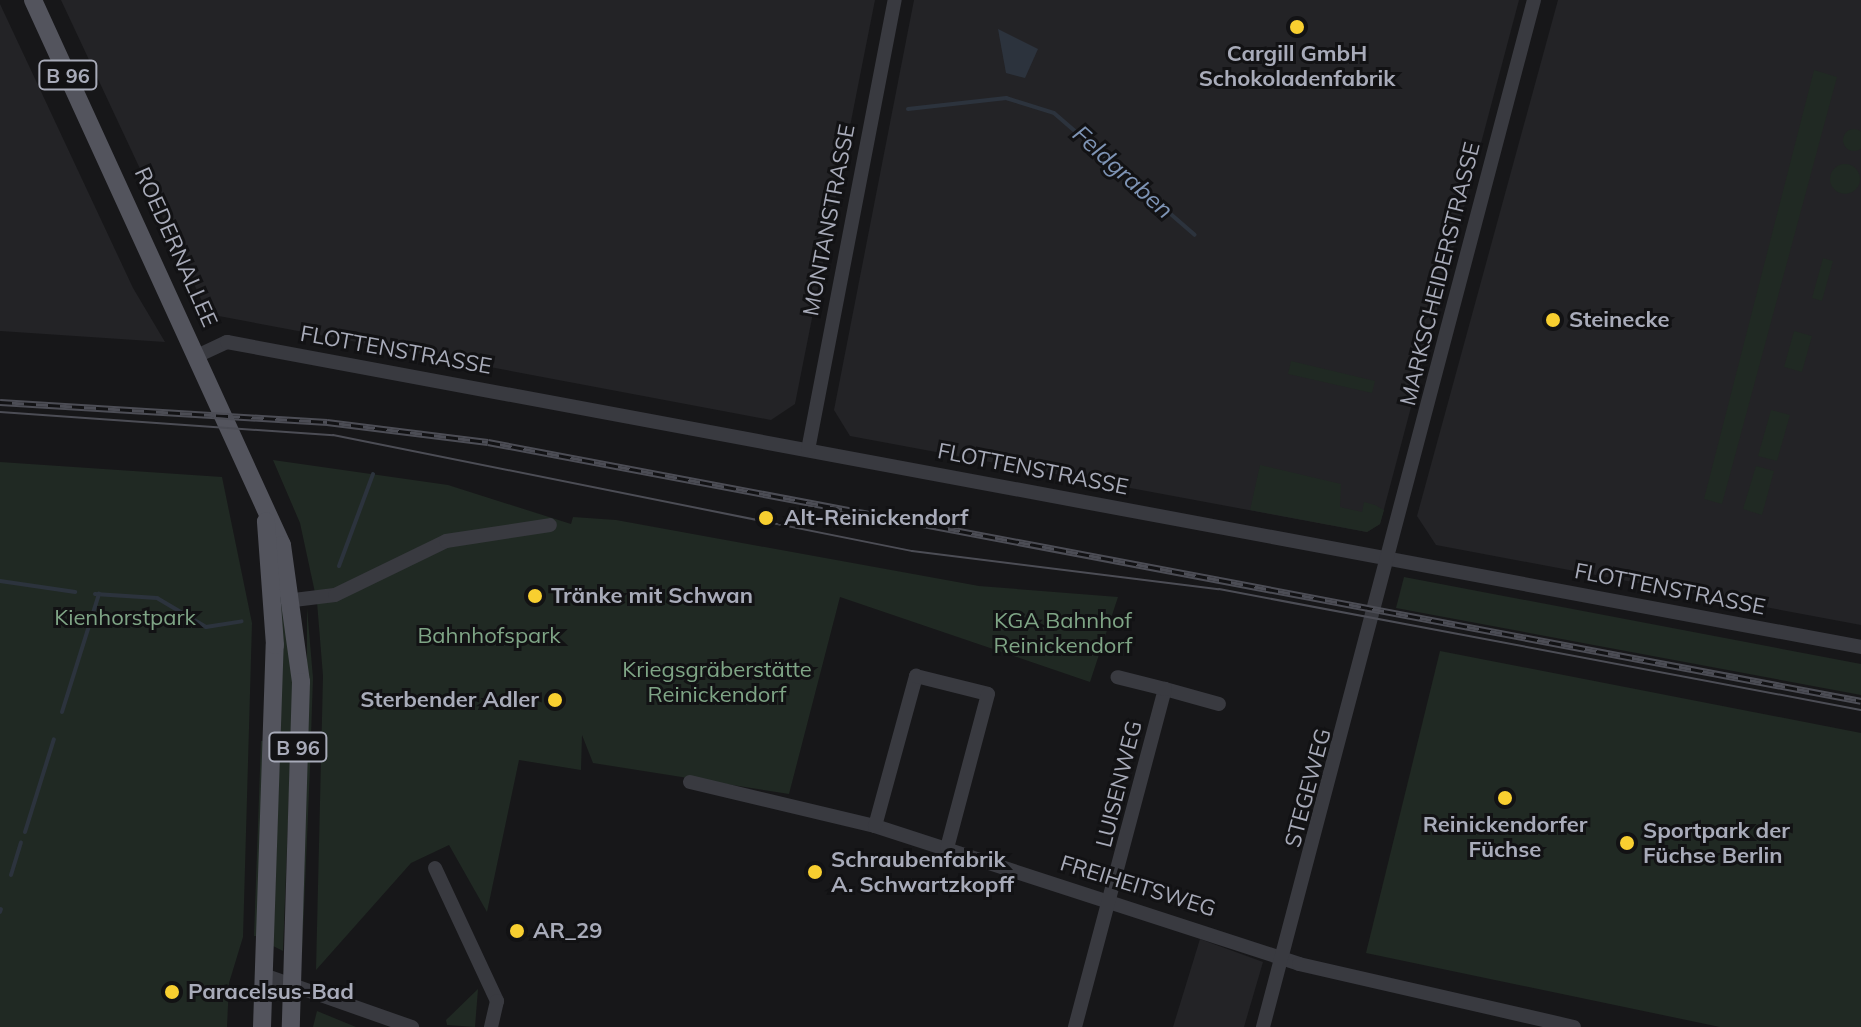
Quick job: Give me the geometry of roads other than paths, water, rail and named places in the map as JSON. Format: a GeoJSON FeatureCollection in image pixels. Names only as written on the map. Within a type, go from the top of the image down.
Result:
{"type":"FeatureCollection","features":[{"type":"Feature","properties":{"kind":"main road","name":"ROEDERNALLEE"},"geometry":{"type":"LineString","coordinates":[[33,0],[199,355],[266,518],[282,545],[294,600],[301,682],[291,1027]]}},
{"type":"Feature","properties":{"kind":"main road","name":"ROEDERNALLEE"},"geometry":{"type":"LineString","coordinates":[[262,1027],[275,645],[266,518]]}},
{"type":"Feature","properties":{"kind":"street","name":"MONTANSTRASSE"},"geometry":{"type":"LineString","coordinates":[[808,450],[895,0]]}},
{"type":"Feature","properties":{"kind":"street","name":"MARKSCHEIDERSTRASSE"},"geometry":{"type":"LineString","coordinates":[[1389,559],[1534,0]]}},
{"type":"Feature","properties":{"kind":"street","name":"FLOTTENSTRASSE"},"geometry":{"type":"LineString","coordinates":[[199,355],[227,342],[1861,647]]}},
{"type":"Feature","properties":{"kind":"street"},"geometry":{"type":"LineString","coordinates":[[294,600],[335,595],[446,541],[550,525]]}},
{"type":"Feature","properties":{"kind":"street","name":"STEGEWEG"},"geometry":{"type":"LineString","coordinates":[[1263,1027],[1286,956],[1389,559]]}},
{"type":"Feature","properties":{"kind":"street"},"geometry":{"type":"LineString","coordinates":[[875,826],[916,676],[988,694],[947,848]]}},
{"type":"Feature","properties":{"kind":"street"},"geometry":{"type":"LineString","coordinates":[[1117,677],[1219,704]]}},
{"type":"Feature","properties":{"kind":"street","name":"LUISENWEG"},"geometry":{"type":"LineString","coordinates":[[1075,1027],[1112,900],[1165,689]]}},
{"type":"Feature","properties":{"kind":"street","name":"FREIHEITSWEG"},"geometry":{"type":"LineString","coordinates":[[690,782],[875,826],[1286,956],[1574,1027]]}},
{"type":"Feature","properties":{"kind":"street"},"geometry":{"type":"LineString","coordinates":[[435,868],[497,1001],[491,1027]]}},
{"type":"Feature","properties":{"kind":"street"},"geometry":{"type":"LineString","coordinates":[[264,975],[291,981],[411,1027]]}},
{"type":"Feature","properties":{"kind":"waterway","name":"Feldgraben"},"geometry":{"type":"LineString","coordinates":[[908,109],[1006,98],[1054,113],[1195,235]]}},
{"type":"Feature","properties":{"kind":"waterway"},"geometry":{"type":"LineString","coordinates":[[339,566],[373,474]]}},
{"type":"Feature","properties":{"kind":"waterway"},"geometry":{"type":"LineString","coordinates":[[0,581],[75,592]]}},
{"type":"Feature","properties":{"kind":"waterway"},"geometry":{"type":"LineString","coordinates":[[95,594],[157,598],[206,627],[242,621]]}},
{"type":"Feature","properties":{"kind":"waterway"},"geometry":{"type":"LineString","coordinates":[[62,712],[99,594]]}},
{"type":"Feature","properties":{"kind":"waterway"},"geometry":{"type":"LineString","coordinates":[[25,832],[54,739]]}},
{"type":"Feature","properties":{"kind":"waterway"},"geometry":{"type":"LineString","coordinates":[[11,875],[21,842]]}},
{"type":"Feature","properties":{"kind":"tram line"},"geometry":{"type":"LineString","coordinates":[[0,412],[333,435],[912,551],[1219,589],[1861,710]]}},
{"type":"Feature","properties":{"kind":"railway"},"geometry":{"type":"LineString","coordinates":[[0,402],[327,422],[488,442],[1861,701]]}},
{"type":"Feature","properties":{"kind":"place","name":"Cargill GmbH Schokoladenfabrik"},"geometry":{"type":"Point","coordinates":[1297,27]}},
{"type":"Feature","properties":{"kind":"place","name":"Steinecke"},"geometry":{"type":"Point","coordinates":[1553,320]}},
{"type":"Feature","properties":{"kind":"place","name":"Alt-Reinickendorf"},"geometry":{"type":"Point","coordinates":[766,518]}},
{"type":"Feature","properties":{"kind":"place","name":"Tränke mit Schwan"},"geometry":{"type":"Point","coordinates":[535,596]}},
{"type":"Feature","properties":{"kind":"place","name":"Sterbender Adler"},"geometry":{"type":"Point","coordinates":[555,700]}},
{"type":"Feature","properties":{"kind":"place","name":"Reinickendorfer Füchse"},"geometry":{"type":"Point","coordinates":[1505,798]}},
{"type":"Feature","properties":{"kind":"place","name":"Sportpark der Füchse Berlin"},"geometry":{"type":"Point","coordinates":[1627,843]}},
{"type":"Feature","properties":{"kind":"place","name":"Schraubenfabrik A. Schwartzkopff"},"geometry":{"type":"Point","coordinates":[815,872]}},
{"type":"Feature","properties":{"kind":"place","name":"AR_29"},"geometry":{"type":"Point","coordinates":[517,931]}},
{"type":"Feature","properties":{"kind":"place","name":"Paracelsus-Bad"},"geometry":{"type":"Point","coordinates":[172,992]}},
{"type":"Feature","properties":{"kind":"park label","name":"Kienhorstpark"},"geometry":{"type":"Point","coordinates":[125,618]}},
{"type":"Feature","properties":{"kind":"park label","name":"KGA Bahnhof Reinickendorf"},"geometry":{"type":"Point","coordinates":[1063,632]}},
{"type":"Feature","properties":{"kind":"park label","name":"Bahnhofspark"},"geometry":{"type":"Point","coordinates":[489,636]}},
{"type":"Feature","properties":{"kind":"park label","name":"Kriegsgräberstätte Reinickendorf"},"geometry":{"type":"Point","coordinates":[717,682]}}]}
